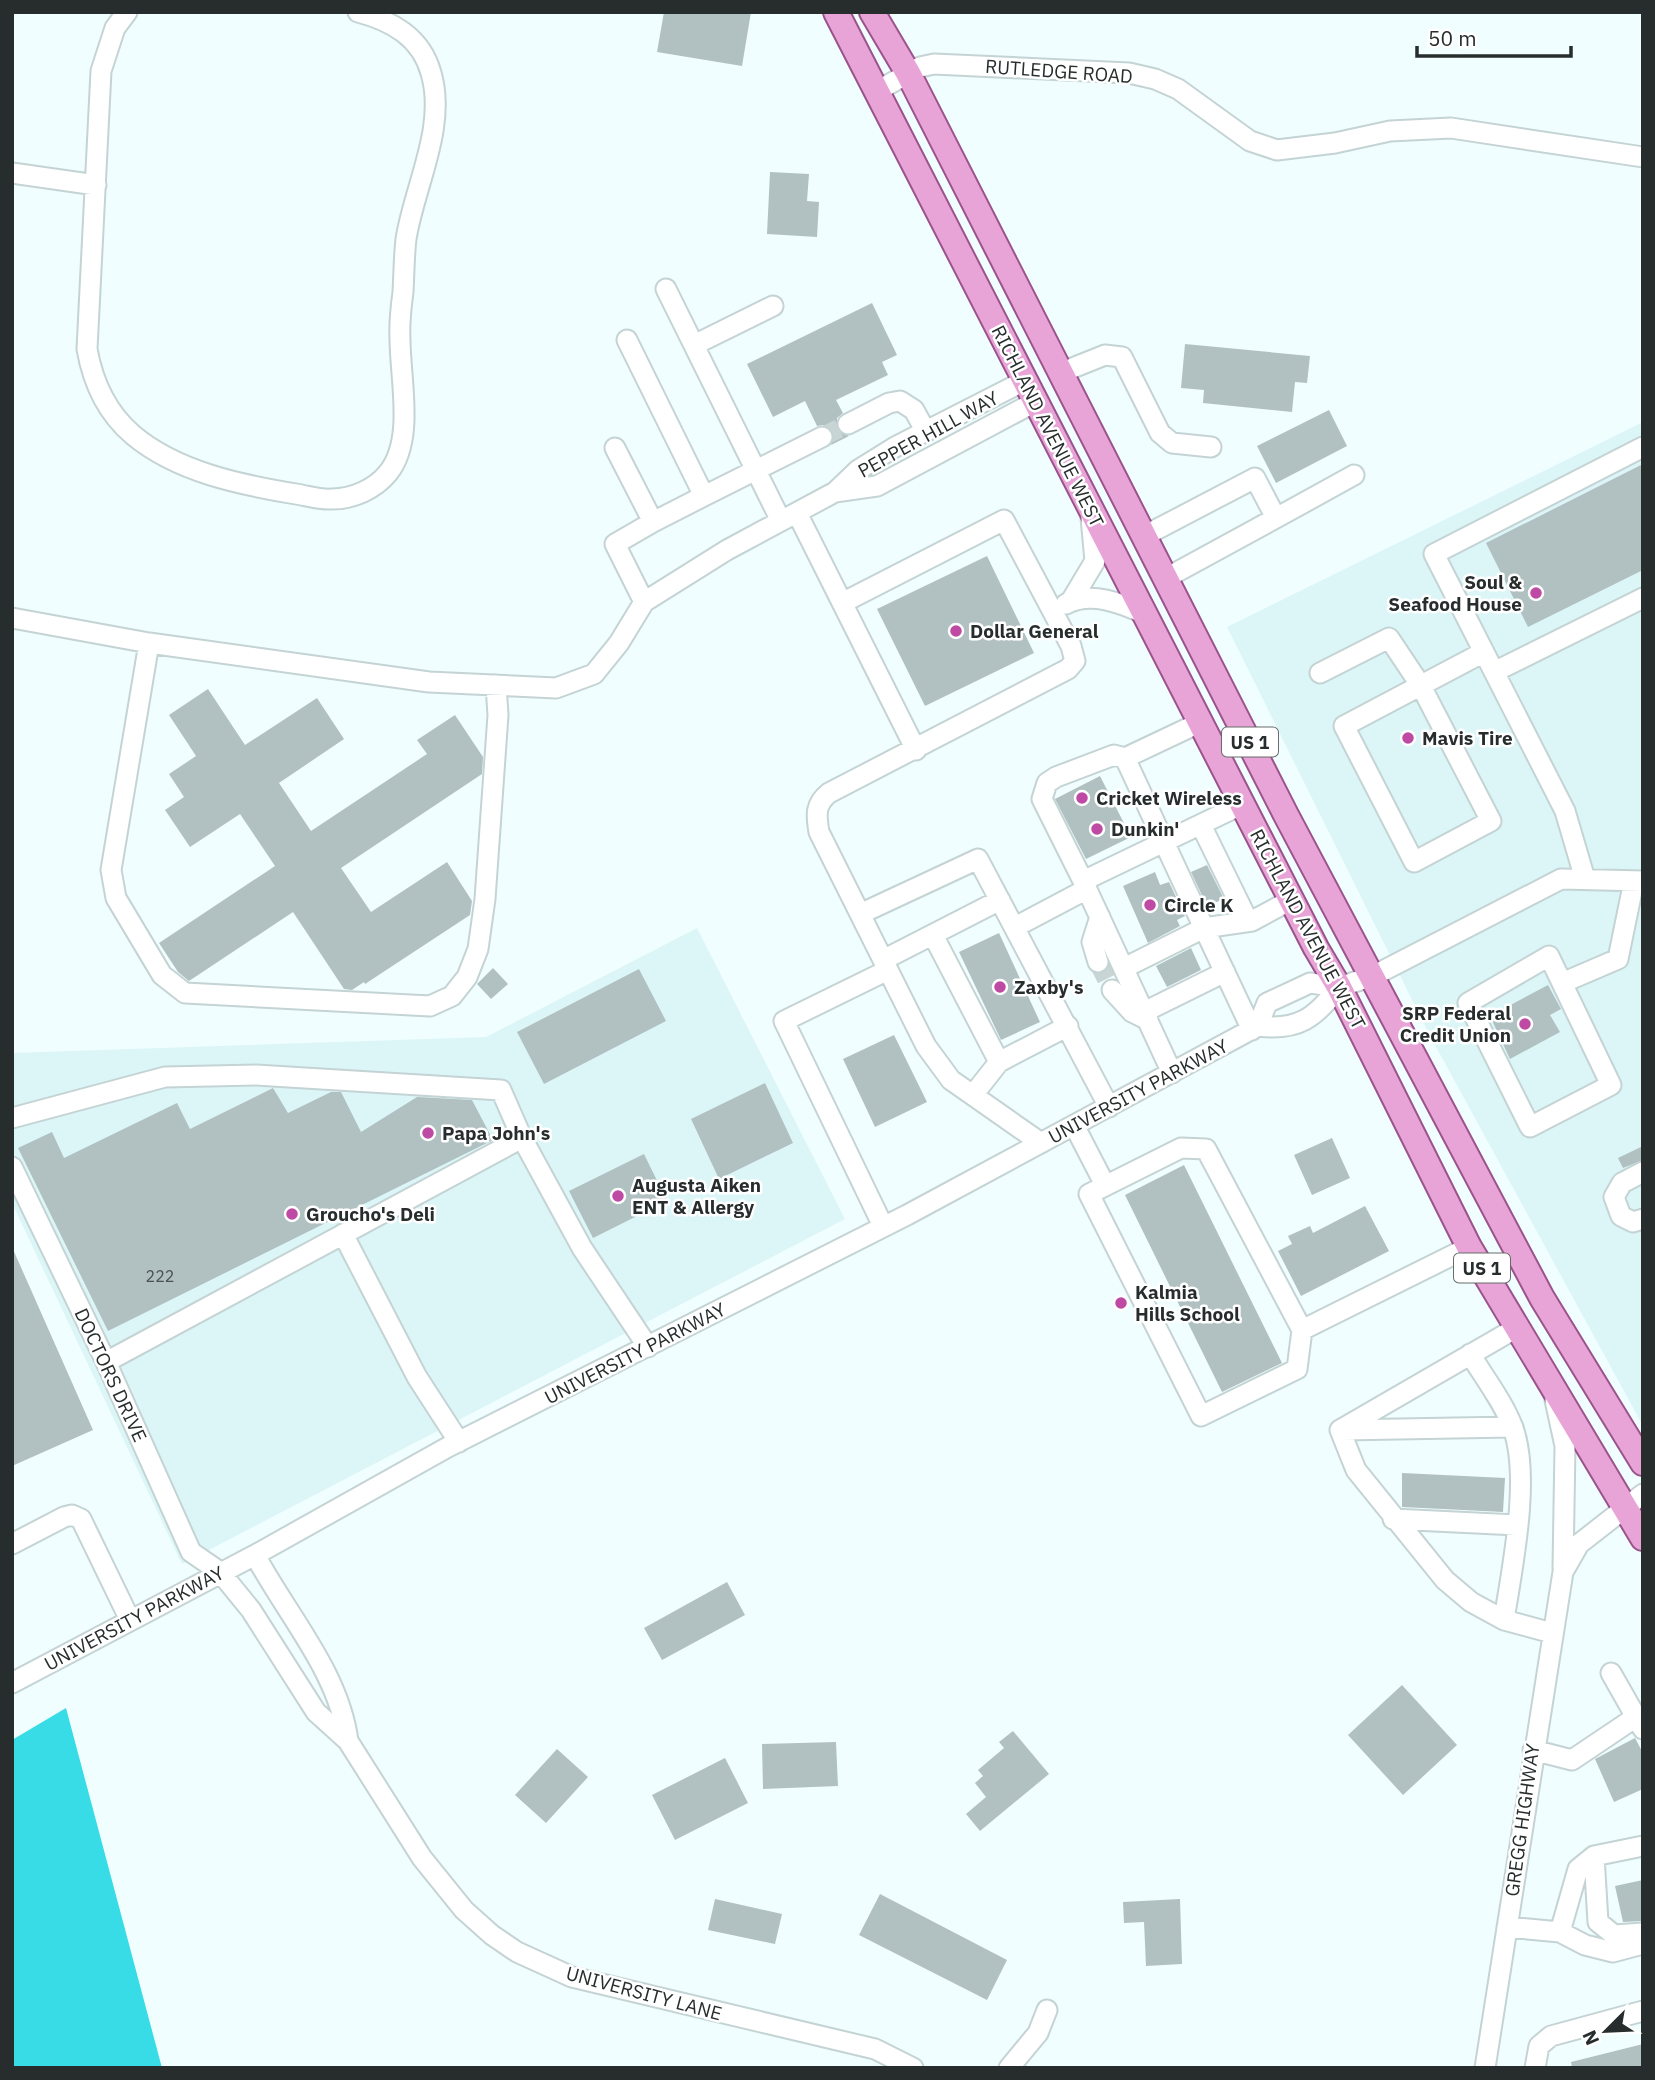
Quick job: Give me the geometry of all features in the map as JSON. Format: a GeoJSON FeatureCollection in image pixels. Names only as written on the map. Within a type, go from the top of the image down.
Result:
{"type":"FeatureCollection","features":[{"type":"Feature","properties":{"kind":"main road","name":"RICHLAND AVENUE WEST"},"geometry":{"type":"LineString","coordinates":[[836,12],[1339,987],[1469,1247],[1535,1355],[1634,1501],[1643,1538]]}},
{"type":"Feature","properties":{"kind":"main road","name":"RICHLAND AVENUE WEST"},"geometry":{"type":"LineString","coordinates":[[873,12],[908,73],[1144,536],[1542,1298],[1643,1463]]}},
{"type":"Feature","properties":{"kind":"street"},"geometry":{"type":"LineString","coordinates":[[127,12],[115,28],[101,71],[96,186],[88,275],[87,349],[96,387],[117,420],[135,436],[173,461],[245,485],[331,499],[360,494],[373,487],[396,461],[404,432],[399,335],[406,238],[427,165],[434,88],[425,58],[406,33],[391,23],[358,12]]}},
{"type":"Feature","properties":{"kind":"street","name":"RUTLEDGE ROAD"},"geometry":{"type":"LineString","coordinates":[[877,91],[908,73],[934,64],[1129,74],[1154,79],[1178,89],[1250,141],[1277,150],[1335,143],[1390,131],[1451,128],[1643,157]]}},
{"type":"Feature","properties":{"kind":"street"},"geometry":{"type":"LineString","coordinates":[[12,173],[96,186]]}},
{"type":"Feature","properties":{"kind":"street"},"geometry":{"type":"LineString","coordinates":[[666,289],[756,471],[789,517],[842,603],[916,750]]}},
{"type":"Feature","properties":{"kind":"street"},"geometry":{"type":"LineString","coordinates":[[694,345],[773,306]]}},
{"type":"Feature","properties":{"kind":"street"},"geometry":{"type":"LineString","coordinates":[[627,340],[704,496]]}},
{"type":"Feature","properties":{"kind":"street"},"geometry":{"type":"LineString","coordinates":[[1060,373],[1105,355],[1122,357],[1160,433],[1172,443],[1211,447]]}},
{"type":"Feature","properties":{"kind":"street","name":"PEPPER HILL WAY"},"geometry":{"type":"LineString","coordinates":[[644,601],[835,492],[858,470],[926,432],[1030,392]]}},
{"type":"Feature","properties":{"kind":"street","name":"PEPPER HILL WAY"},"geometry":{"type":"LineString","coordinates":[[835,492],[877,486],[1030,392]]}},
{"type":"Feature","properties":{"kind":"street"},"geometry":{"type":"LineString","coordinates":[[848,424],[889,403],[900,401],[914,410],[926,432]]}},
{"type":"Feature","properties":{"kind":"street"},"geometry":{"type":"LineString","coordinates":[[12,618],[149,643],[429,682],[555,688],[594,674],[619,643],[644,601],[615,544],[822,437]]}},
{"type":"Feature","properties":{"kind":"street"},"geometry":{"type":"LineString","coordinates":[[1585,879],[1565,811],[1434,554],[1643,447]]}},
{"type":"Feature","properties":{"kind":"street"},"geometry":{"type":"LineString","coordinates":[[615,448],[653,522]]}},
{"type":"Feature","properties":{"kind":"street"},"geometry":{"type":"LineString","coordinates":[[1166,578],[1354,475]]}},
{"type":"Feature","properties":{"kind":"street"},"geometry":{"type":"LineString","coordinates":[[1144,536],[1255,478],[1276,517]]}},
{"type":"Feature","properties":{"kind":"street"},"geometry":{"type":"LineString","coordinates":[[1071,601],[1095,561],[1095,536],[1088,505]]}},
{"type":"Feature","properties":{"kind":"street"},"geometry":{"type":"LineString","coordinates":[[842,603],[1004,520],[1071,646],[1075,661],[1068,669],[829,793],[819,802],[816,817],[819,832],[926,1046],[951,1080],[1041,1143]]}},
{"type":"Feature","properties":{"kind":"street"},"geometry":{"type":"LineString","coordinates":[[1052,611],[1071,601],[1100,598],[1120,602],[1145,614]]}},
{"type":"Feature","properties":{"kind":"street"},"geometry":{"type":"LineString","coordinates":[[1494,672],[1643,598]]}},
{"type":"Feature","properties":{"kind":"street"},"geometry":{"type":"LineString","coordinates":[[1320,673],[1389,638],[1420,686],[1491,821],[1414,862],[1344,726],[1420,686],[1483,652]]}},
{"type":"Feature","properties":{"kind":"street"},"geometry":{"type":"LineString","coordinates":[[149,643],[111,870],[116,898],[162,975],[185,993],[430,1006],[452,996],[467,977],[478,949],[485,900],[498,715],[496,685]]}},
{"type":"Feature","properties":{"kind":"street"},"geometry":{"type":"LineString","coordinates":[[1172,1073],[1042,799],[1047,783],[1056,777],[1114,755],[1125,758],[1201,722]]}},
{"type":"Feature","properties":{"kind":"street"},"geometry":{"type":"LineString","coordinates":[[1125,758],[1225,972],[1255,1028]]}},
{"type":"Feature","properties":{"kind":"street"},"geometry":{"type":"LineString","coordinates":[[1015,926],[1163,841],[1243,804]]}},
{"type":"Feature","properties":{"kind":"street"},"geometry":{"type":"LineString","coordinates":[[1201,825],[1248,921]]}},
{"type":"Feature","properties":{"kind":"street"},"geometry":{"type":"LineString","coordinates":[[860,914],[978,859],[1110,1107]]}},
{"type":"Feature","properties":{"kind":"street","name":"UNIVERSITY PARKWAY"},"geometry":{"type":"LineString","coordinates":[[1255,1028],[1267,1003],[1310,983],[1339,987],[1373,976],[1561,879],[1638,881]]}},
{"type":"Feature","properties":{"kind":"street"},"geometry":{"type":"LineString","coordinates":[[1562,983],[1618,959],[1638,881]]}},
{"type":"Feature","properties":{"kind":"street"},"geometry":{"type":"LineString","coordinates":[[883,1226],[784,1021],[886,965],[933,935],[1000,900]]}},
{"type":"Feature","properties":{"kind":"street"},"geometry":{"type":"LineString","coordinates":[[1124,968],[1204,928],[1248,921],[1292,900]]}},
{"type":"Feature","properties":{"kind":"street"},"geometry":{"type":"LineString","coordinates":[[1098,962],[1092,942],[1100,918]]}},
{"type":"Feature","properties":{"kind":"street"},"geometry":{"type":"LineString","coordinates":[[933,935],[999,1062]]}},
{"type":"Feature","properties":{"kind":"street"},"geometry":{"type":"LineString","coordinates":[[1549,956],[1562,983],[1611,1085],[1530,1127],[1468,1003],[1549,956]]}},
{"type":"Feature","properties":{"kind":"street"},"geometry":{"type":"LineString","coordinates":[[1112,990],[1132,1012],[1146,1016],[1225,972]]}},
{"type":"Feature","properties":{"kind":"street","name":"UNIVERSITY PARKWAY"},"geometry":{"type":"LineString","coordinates":[[12,1682],[255,1555],[459,1442],[883,1226],[1255,1028],[1283,1029],[1319,1013],[1339,987]]}},
{"type":"Feature","properties":{"kind":"street"},"geometry":{"type":"LineString","coordinates":[[973,1095],[999,1062],[1068,1026]]}},
{"type":"Feature","properties":{"kind":"street"},"geometry":{"type":"LineString","coordinates":[[12,1118],[165,1077],[256,1075],[501,1090],[523,1138],[582,1248],[648,1347]]}},
{"type":"Feature","properties":{"kind":"street"},"geometry":{"type":"LineString","coordinates":[[1074,1125],[1105,1185]]}},
{"type":"Feature","properties":{"kind":"street"},"geometry":{"type":"LineString","coordinates":[[106,1362],[523,1138]]}},
{"type":"Feature","properties":{"kind":"street"},"geometry":{"type":"LineString","coordinates":[[1181,1148],[1206,1149],[1302,1330],[1297,1369],[1201,1416],[1088,1194],[1181,1148]]}},
{"type":"Feature","properties":{"kind":"street","name":"DOCTORS DRIVE"},"geometry":{"type":"LineString","coordinates":[[12,1167],[106,1362],[191,1552],[220,1573]]}},
{"type":"Feature","properties":{"kind":"street"},"geometry":{"type":"LineString","coordinates":[[1643,1172],[1622,1183],[1614,1197],[1622,1216],[1633,1222],[1643,1219]]}},
{"type":"Feature","properties":{"kind":"street"},"geometry":{"type":"LineString","coordinates":[[343,1234],[417,1377],[459,1442]]}},
{"type":"Feature","properties":{"kind":"street"},"geometry":{"type":"LineString","coordinates":[[1302,1330],[1469,1247]]}},
{"type":"Feature","properties":{"kind":"street"},"geometry":{"type":"LineString","coordinates":[[1340,1430],[1518,1327]]}},
{"type":"Feature","properties":{"kind":"street"},"geometry":{"type":"LineString","coordinates":[[1470,1354],[1513,1427],[1520,1470],[1517,1525],[1504,1620]]}},
{"type":"Feature","properties":{"kind":"street","name":"GREGG HIGHWAY"},"geometry":{"type":"LineString","coordinates":[[1485,2068],[1532,1749],[1563,1572],[1565,1447],[1556,1402],[1535,1355]]}},
{"type":"Feature","properties":{"kind":"street"},"geometry":{"type":"LineString","coordinates":[[1340,1430],[1513,1427]]}},
{"type":"Feature","properties":{"kind":"street"},"geometry":{"type":"LineString","coordinates":[[1340,1430],[1356,1470],[1445,1580],[1471,1602],[1504,1620],[1552,1633]]}},
{"type":"Feature","properties":{"kind":"street","name":"GREGG HIGHWAY"},"geometry":{"type":"LineString","coordinates":[[1563,1572],[1580,1544],[1634,1501]]}},
{"type":"Feature","properties":{"kind":"street"},"geometry":{"type":"LineString","coordinates":[[12,1544],[64,1517],[72,1515],[82,1519],[130,1620]]}},
{"type":"Feature","properties":{"kind":"street"},"geometry":{"type":"LineString","coordinates":[[1393,1519],[1517,1525]]}},
{"type":"Feature","properties":{"kind":"street","name":"UNIVERSITY LANE"},"geometry":{"type":"LineString","coordinates":[[255,1555],[334,1689],[345,1717],[348,1741]]}},
{"type":"Feature","properties":{"kind":"street","name":"UNIVERSITY LANE"},"geometry":{"type":"LineString","coordinates":[[220,1573],[251,1609],[316,1712],[348,1741],[442,1885],[492,1935],[517,1952],[585,1980],[875,2049],[914,2068]]}},
{"type":"Feature","properties":{"kind":"street"},"geometry":{"type":"LineString","coordinates":[[1532,1749],[1572,1760],[1639,1723],[1611,1673]]}},
{"type":"Feature","properties":{"kind":"street"},"geometry":{"type":"LineString","coordinates":[[1560,1933],[1578,1869],[1594,1856],[1643,1846]]}},
{"type":"Feature","properties":{"kind":"street"},"geometry":{"type":"LineString","coordinates":[[1594,1856],[1598,1922],[1614,1935],[1643,1933]]}},
{"type":"Feature","properties":{"kind":"street"},"geometry":{"type":"LineString","coordinates":[[1507,1927],[1560,1933],[1585,1945],[1613,1952],[1643,1944]]}},
{"type":"Feature","properties":{"kind":"street"},"geometry":{"type":"LineString","coordinates":[[1009,2068],[1038,2033],[1047,2010]]}},
{"type":"Feature","properties":{"kind":"street"},"geometry":{"type":"LineString","coordinates":[[1535,2068],[1539,2046],[1551,2036],[1643,2011]]}},
{"type":"Feature","properties":{"kind":"shaded area"},"geometry":{"type":"Polygon","coordinates":[[[1643,422],[1643,1426],[1429,1034],[1227,627],[1643,422]]]}},
{"type":"Feature","properties":{"kind":"shaded area"},"geometry":{"type":"Polygon","coordinates":[[[697,928],[845,1219],[182,1564],[12,1203],[12,1053],[486,1037],[697,928]]]}},
{"type":"Feature","properties":{"kind":"shaded area"},"geometry":{"type":"Polygon","coordinates":[[[66,1708],[162,2068],[12,2068],[12,1740],[66,1708]]]}},
{"type":"Feature","properties":{"kind":"building"},"geometry":{"type":"Polygon","coordinates":[[[664,12],[751,12],[742,66],[657,52],[664,12]]]}},
{"type":"Feature","properties":{"kind":"building"},"geometry":{"type":"Polygon","coordinates":[[[770,172],[809,174],[807,201],[819,202],[817,237],[767,234],[770,172]]]}},
{"type":"Feature","properties":{"kind":"building"},"geometry":{"type":"Polygon","coordinates":[[[872,303],[897,355],[882,362],[888,375],[836,400],[843,413],[837,418],[837,429],[849,436],[831,445],[833,431],[823,425],[817,426],[805,401],[773,417],[747,364],[872,303]]]}},
{"type":"Feature","properties":{"kind":"building"},"geometry":{"type":"Polygon","coordinates":[[[1185,344],[1310,356],[1307,383],[1295,382],[1292,412],[1203,403],[1204,390],[1181,388],[1185,344]]]}},
{"type":"Feature","properties":{"kind":"building"},"geometry":{"type":"Polygon","coordinates":[[[1329,410],[1347,446],[1276,483],[1257,446],[1329,410]]]}},
{"type":"Feature","properties":{"kind":"building"},"geometry":{"type":"Polygon","coordinates":[[[1643,464],[1643,570],[1528,627],[1486,543],[1643,464]]]}},
{"type":"Feature","properties":{"kind":"building","name":"Dollar General"},"geometry":{"type":"Polygon","coordinates":[[[987,556],[1034,653],[925,706],[877,609],[987,556]]]}},
{"type":"Feature","properties":{"kind":"building"},"geometry":{"type":"Polygon","coordinates":[[[208,689],[245,745],[317,698],[344,739],[279,783],[311,831],[427,754],[417,740],[455,715],[483,757],[482,774],[341,868],[371,912],[447,862],[472,901],[470,915],[352,990],[344,989],[293,912],[189,981],[178,972],[159,943],[275,866],[240,814],[190,847],[165,810],[184,797],[169,774],[196,756],[169,715],[208,689]]]}},
{"type":"Feature","properties":{"kind":"building","name":"Dunkin'"},"geometry":{"type":"Polygon","coordinates":[[[1100,776],[1131,837],[1086,859],[1055,799],[1100,776]]]}},
{"type":"Feature","properties":{"kind":"building"},"geometry":{"type":"Polygon","coordinates":[[[1207,865],[1224,899],[1207,906],[1191,872],[1207,865]]]}},
{"type":"Feature","properties":{"kind":"building","name":"Circle K"},"geometry":{"type":"Polygon","coordinates":[[[1155,872],[1160,885],[1169,882],[1185,916],[1177,920],[1180,926],[1148,943],[1123,886],[1155,872]]]}},
{"type":"Feature","properties":{"kind":"building","name":"Zaxby's"},"geometry":{"type":"Polygon","coordinates":[[[999,933],[1040,1022],[1001,1040],[959,952],[999,933]]]}},
{"type":"Feature","properties":{"kind":"building"},"geometry":{"type":"Polygon","coordinates":[[[1191,948],[1201,970],[1167,987],[1156,966],[1191,948]]]}},
{"type":"Feature","properties":{"kind":"building"},"geometry":{"type":"Polygon","coordinates":[[[493,968],[508,984],[491,999],[477,984],[493,968]]]}},
{"type":"Feature","properties":{"kind":"building"},"geometry":{"type":"Polygon","coordinates":[[[639,969],[666,1021],[544,1084],[517,1032],[639,969]]]}},
{"type":"Feature","properties":{"kind":"building","name":"SRP Federal Credit Union"},"geometry":{"type":"Polygon","coordinates":[[[1548,985],[1561,1009],[1550,1015],[1560,1032],[1510,1059],[1490,1016],[1548,985]]]}},
{"type":"Feature","properties":{"kind":"building"},"geometry":{"type":"Polygon","coordinates":[[[894,1035],[927,1102],[875,1127],[843,1059],[894,1035]]]}},
{"type":"Feature","properties":{"kind":"building"},"geometry":{"type":"Polygon","coordinates":[[[765,1083],[793,1143],[719,1179],[691,1119],[765,1083]]]}},
{"type":"Feature","properties":{"kind":"building"},"geometry":{"type":"Polygon","coordinates":[[[273,1088],[288,1113],[331,1092],[341,1092],[361,1132],[417,1097],[472,1100],[493,1140],[108,1331],[18,1148],[52,1132],[64,1158],[177,1103],[190,1129],[273,1088]]]}},
{"type":"Feature","properties":{"kind":"building"},"geometry":{"type":"Polygon","coordinates":[[[1332,1138],[1350,1178],[1312,1195],[1294,1155],[1332,1138]]]}},
{"type":"Feature","properties":{"kind":"building"},"geometry":{"type":"Polygon","coordinates":[[[1643,1146],[1643,1160],[1623,1168],[1618,1158],[1643,1146]]]}},
{"type":"Feature","properties":{"kind":"building","name":"Augusta Aiken ENT & Allergy"},"geometry":{"type":"Polygon","coordinates":[[[644,1154],[667,1201],[593,1238],[569,1191],[644,1154]]]}},
{"type":"Feature","properties":{"kind":"building"},"geometry":{"type":"Polygon","coordinates":[[[1184,1165],[1282,1363],[1222,1392],[1125,1195],[1184,1165]]]}},
{"type":"Feature","properties":{"kind":"building"},"geometry":{"type":"Polygon","coordinates":[[[1365,1206],[1389,1251],[1301,1296],[1278,1251],[1292,1244],[1288,1236],[1310,1226],[1313,1233],[1365,1206]]]}},
{"type":"Feature","properties":{"kind":"building"},"geometry":{"type":"Polygon","coordinates":[[[12,1247],[93,1430],[12,1466],[12,1247]]]}},
{"type":"Feature","properties":{"kind":"building"},"geometry":{"type":"Polygon","coordinates":[[[1402,1473],[1505,1478],[1503,1512],[1402,1507],[1402,1473]]]}},
{"type":"Feature","properties":{"kind":"building"},"geometry":{"type":"Polygon","coordinates":[[[727,1582],[745,1615],[662,1660],[644,1628],[727,1582]]]}},
{"type":"Feature","properties":{"kind":"building"},"geometry":{"type":"Polygon","coordinates":[[[1402,1685],[1457,1745],[1403,1795],[1348,1735],[1402,1685]]]}},
{"type":"Feature","properties":{"kind":"building"},"geometry":{"type":"Polygon","coordinates":[[[1013,1731],[1049,1774],[980,1831],[966,1814],[986,1797],[975,1783],[983,1776],[978,1770],[1004,1748],[999,1742],[1013,1731]]]}},
{"type":"Feature","properties":{"kind":"building"},"geometry":{"type":"Polygon","coordinates":[[[1635,1738],[1643,1753],[1643,1789],[1614,1802],[1595,1759],[1635,1738]]]}},
{"type":"Feature","properties":{"kind":"building"},"geometry":{"type":"Polygon","coordinates":[[[836,1742],[838,1786],[763,1789],[762,1744],[836,1742]]]}},
{"type":"Feature","properties":{"kind":"building"},"geometry":{"type":"Polygon","coordinates":[[[557,1749],[588,1777],[546,1823],[515,1795],[557,1749]]]}},
{"type":"Feature","properties":{"kind":"building"},"geometry":{"type":"Polygon","coordinates":[[[725,1758],[748,1803],[675,1840],[652,1795],[725,1758]]]}},
{"type":"Feature","properties":{"kind":"building"},"geometry":{"type":"Polygon","coordinates":[[[1643,1880],[1643,1921],[1623,1922],[1615,1886],[1643,1880]]]}},
{"type":"Feature","properties":{"kind":"building"},"geometry":{"type":"Polygon","coordinates":[[[880,1894],[1007,1960],[987,2000],[859,1935],[880,1894]]]}},
{"type":"Feature","properties":{"kind":"building"},"geometry":{"type":"Polygon","coordinates":[[[715,1899],[782,1914],[775,1944],[708,1930],[715,1899]]]}},
{"type":"Feature","properties":{"kind":"building"},"geometry":{"type":"Polygon","coordinates":[[[1180,1899],[1182,1964],[1146,1966],[1144,1922],[1124,1923],[1123,1902],[1180,1899]]]}},
{"type":"Feature","properties":{"kind":"building"},"geometry":{"type":"Polygon","coordinates":[[[1643,2044],[1643,2068],[1572,2068],[1571,2062],[1643,2044]]]}},
{"type":"Feature","properties":{"kind":"tunnel"},"geometry":{"type":"LineString","coordinates":[[822,437],[848,424]]}},
{"type":"Feature","properties":{"kind":"tunnel"},"geometry":{"type":"LineString","coordinates":[[1098,962],[1112,990]]}},
{"type":"Feature","properties":{"kind":"place","name":"Soul & Seafood House"},"geometry":{"type":"Point","coordinates":[1536,593]}},
{"type":"Feature","properties":{"kind":"place","name":"Dollar General"},"geometry":{"type":"Point","coordinates":[956,631]}},
{"type":"Feature","properties":{"kind":"place","name":"Mavis Tire"},"geometry":{"type":"Point","coordinates":[1408,738]}},
{"type":"Feature","properties":{"kind":"place","name":"Cricket Wireless"},"geometry":{"type":"Point","coordinates":[1082,798]}},
{"type":"Feature","properties":{"kind":"place","name":"Dunkin'"},"geometry":{"type":"Point","coordinates":[1097,829]}},
{"type":"Feature","properties":{"kind":"place","name":"Circle K"},"geometry":{"type":"Point","coordinates":[1150,905]}},
{"type":"Feature","properties":{"kind":"place","name":"Zaxby's"},"geometry":{"type":"Point","coordinates":[1000,987]}},
{"type":"Feature","properties":{"kind":"place","name":"SRP Federal Credit Union"},"geometry":{"type":"Point","coordinates":[1525,1024]}},
{"type":"Feature","properties":{"kind":"place","name":"Papa John's"},"geometry":{"type":"Point","coordinates":[428,1133]}},
{"type":"Feature","properties":{"kind":"place","name":"Augusta Aiken ENT & Allergy"},"geometry":{"type":"Point","coordinates":[618,1196]}},
{"type":"Feature","properties":{"kind":"place","name":"Groucho's Deli"},"geometry":{"type":"Point","coordinates":[292,1214]}},
{"type":"Feature","properties":{"kind":"place","name":"Kalmia Hills School"},"geometry":{"type":"Point","coordinates":[1121,1303]}}]}
